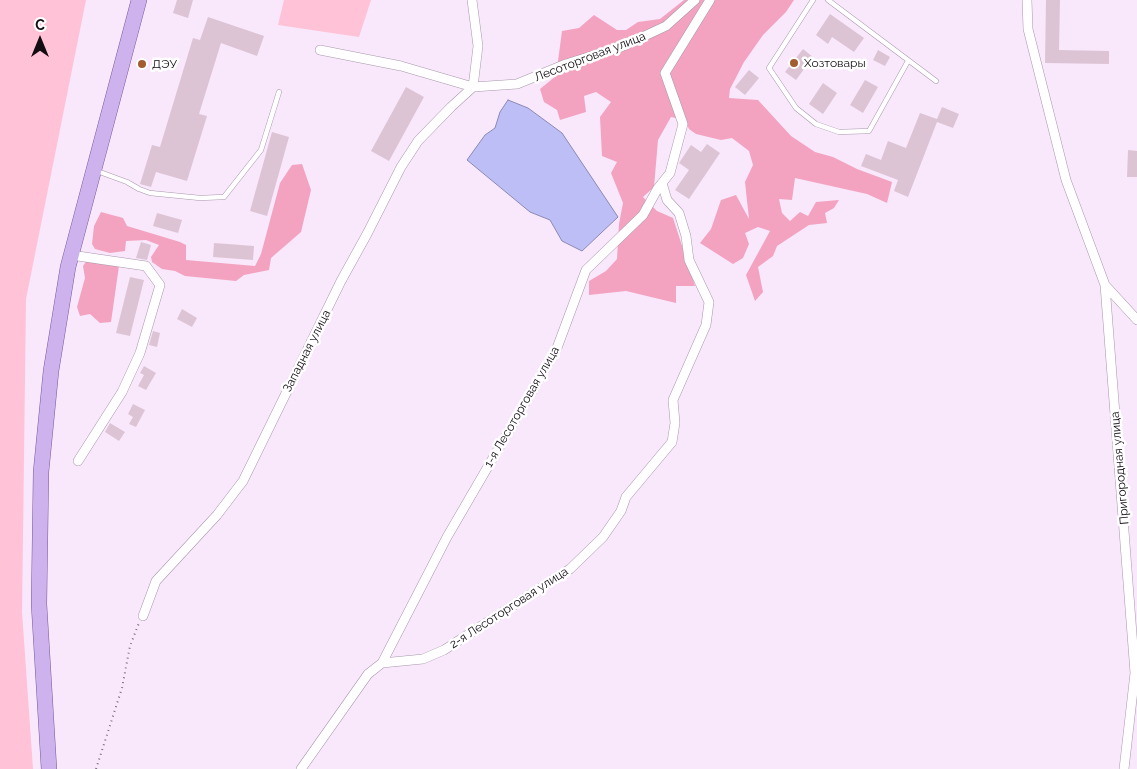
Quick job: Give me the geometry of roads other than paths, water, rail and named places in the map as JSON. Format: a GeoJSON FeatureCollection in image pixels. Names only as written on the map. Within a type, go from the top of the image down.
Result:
{"type":"FeatureCollection","features":[{"type":"Feature","properties":{"kind":"main road"},"geometry":{"type":"LineString","coordinates":[[49,769],[39,604],[41,472],[50,371],[71,255],[140,4]]}},
{"type":"Feature","properties":{"kind":"street"},"geometry":{"type":"LineString","coordinates":[[320,50],[401,66],[473,87],[478,46],[472,0]]}},
{"type":"Feature","properties":{"kind":"street","name":"Лесоторговая улица"},"geometry":{"type":"LineString","coordinates":[[473,87],[517,84],[566,64],[622,47],[666,26],[695,0]]}},
{"type":"Feature","properties":{"kind":"street","name":"1-я Лесоторговая улица"},"geometry":{"type":"LineString","coordinates":[[382,663],[447,536],[557,348],[586,270],[644,215],[662,183],[670,173],[682,124],[666,73],[710,0]]}},
{"type":"Feature","properties":{"kind":"street"},"geometry":{"type":"LineString","coordinates":[[1027,0],[1028,29],[1066,180],[1104,286],[1137,320]]}},
{"type":"Feature","properties":{"kind":"street","name":"Западная улица"},"geometry":{"type":"LineString","coordinates":[[143,616],[156,581],[217,515],[243,481],[341,281],[368,234],[401,167],[418,141],[473,87]]}},
{"type":"Feature","properties":{"kind":"street","name":"2-я Лесоторговая улица"},"geometry":{"type":"LineString","coordinates":[[382,663],[423,659],[444,650],[570,569],[603,538],[621,511],[626,497],[672,442],[675,423],[673,400],[706,325],[709,302],[689,260],[686,236],[679,213],[667,200],[662,183]]}},
{"type":"Feature","properties":{"kind":"street"},"geometry":{"type":"LineString","coordinates":[[71,255],[146,266],[160,286],[140,353],[122,392],[78,462]]}},
{"type":"Feature","properties":{"kind":"street","name":"Пригородная улица"},"geometry":{"type":"LineString","coordinates":[[1104,286],[1134,654],[1135,689],[1124,769]]}},
{"type":"Feature","properties":{"kind":"street"},"geometry":{"type":"LineString","coordinates":[[301,769],[368,674],[382,663]]}},
{"type":"Feature","properties":{"kind":"lane"},"geometry":{"type":"LineString","coordinates":[[813,0],[769,68],[796,108],[816,124],[840,132],[869,132],[908,61]]}},
{"type":"Feature","properties":{"kind":"lane"},"geometry":{"type":"LineString","coordinates":[[828,0],[936,81]]}},
{"type":"Feature","properties":{"kind":"lane"},"geometry":{"type":"LineString","coordinates":[[93,170],[128,182],[139,190],[200,198],[224,197],[260,150],[278,92]]}},
{"type":"Feature","properties":{"kind":"water"},"geometry":{"type":"Polygon","coordinates":[[[508,100],[528,108],[562,133],[618,217],[582,251],[562,241],[550,220],[530,212],[467,160],[485,135],[495,128],[500,112],[508,100]]]}},
{"type":"Feature","properties":{"kind":"place","name":"Хозтовары"},"geometry":{"type":"Point","coordinates":[794,63]}},
{"type":"Feature","properties":{"kind":"place","name":"ДЭУ"},"geometry":{"type":"Point","coordinates":[142,64]}}]}
